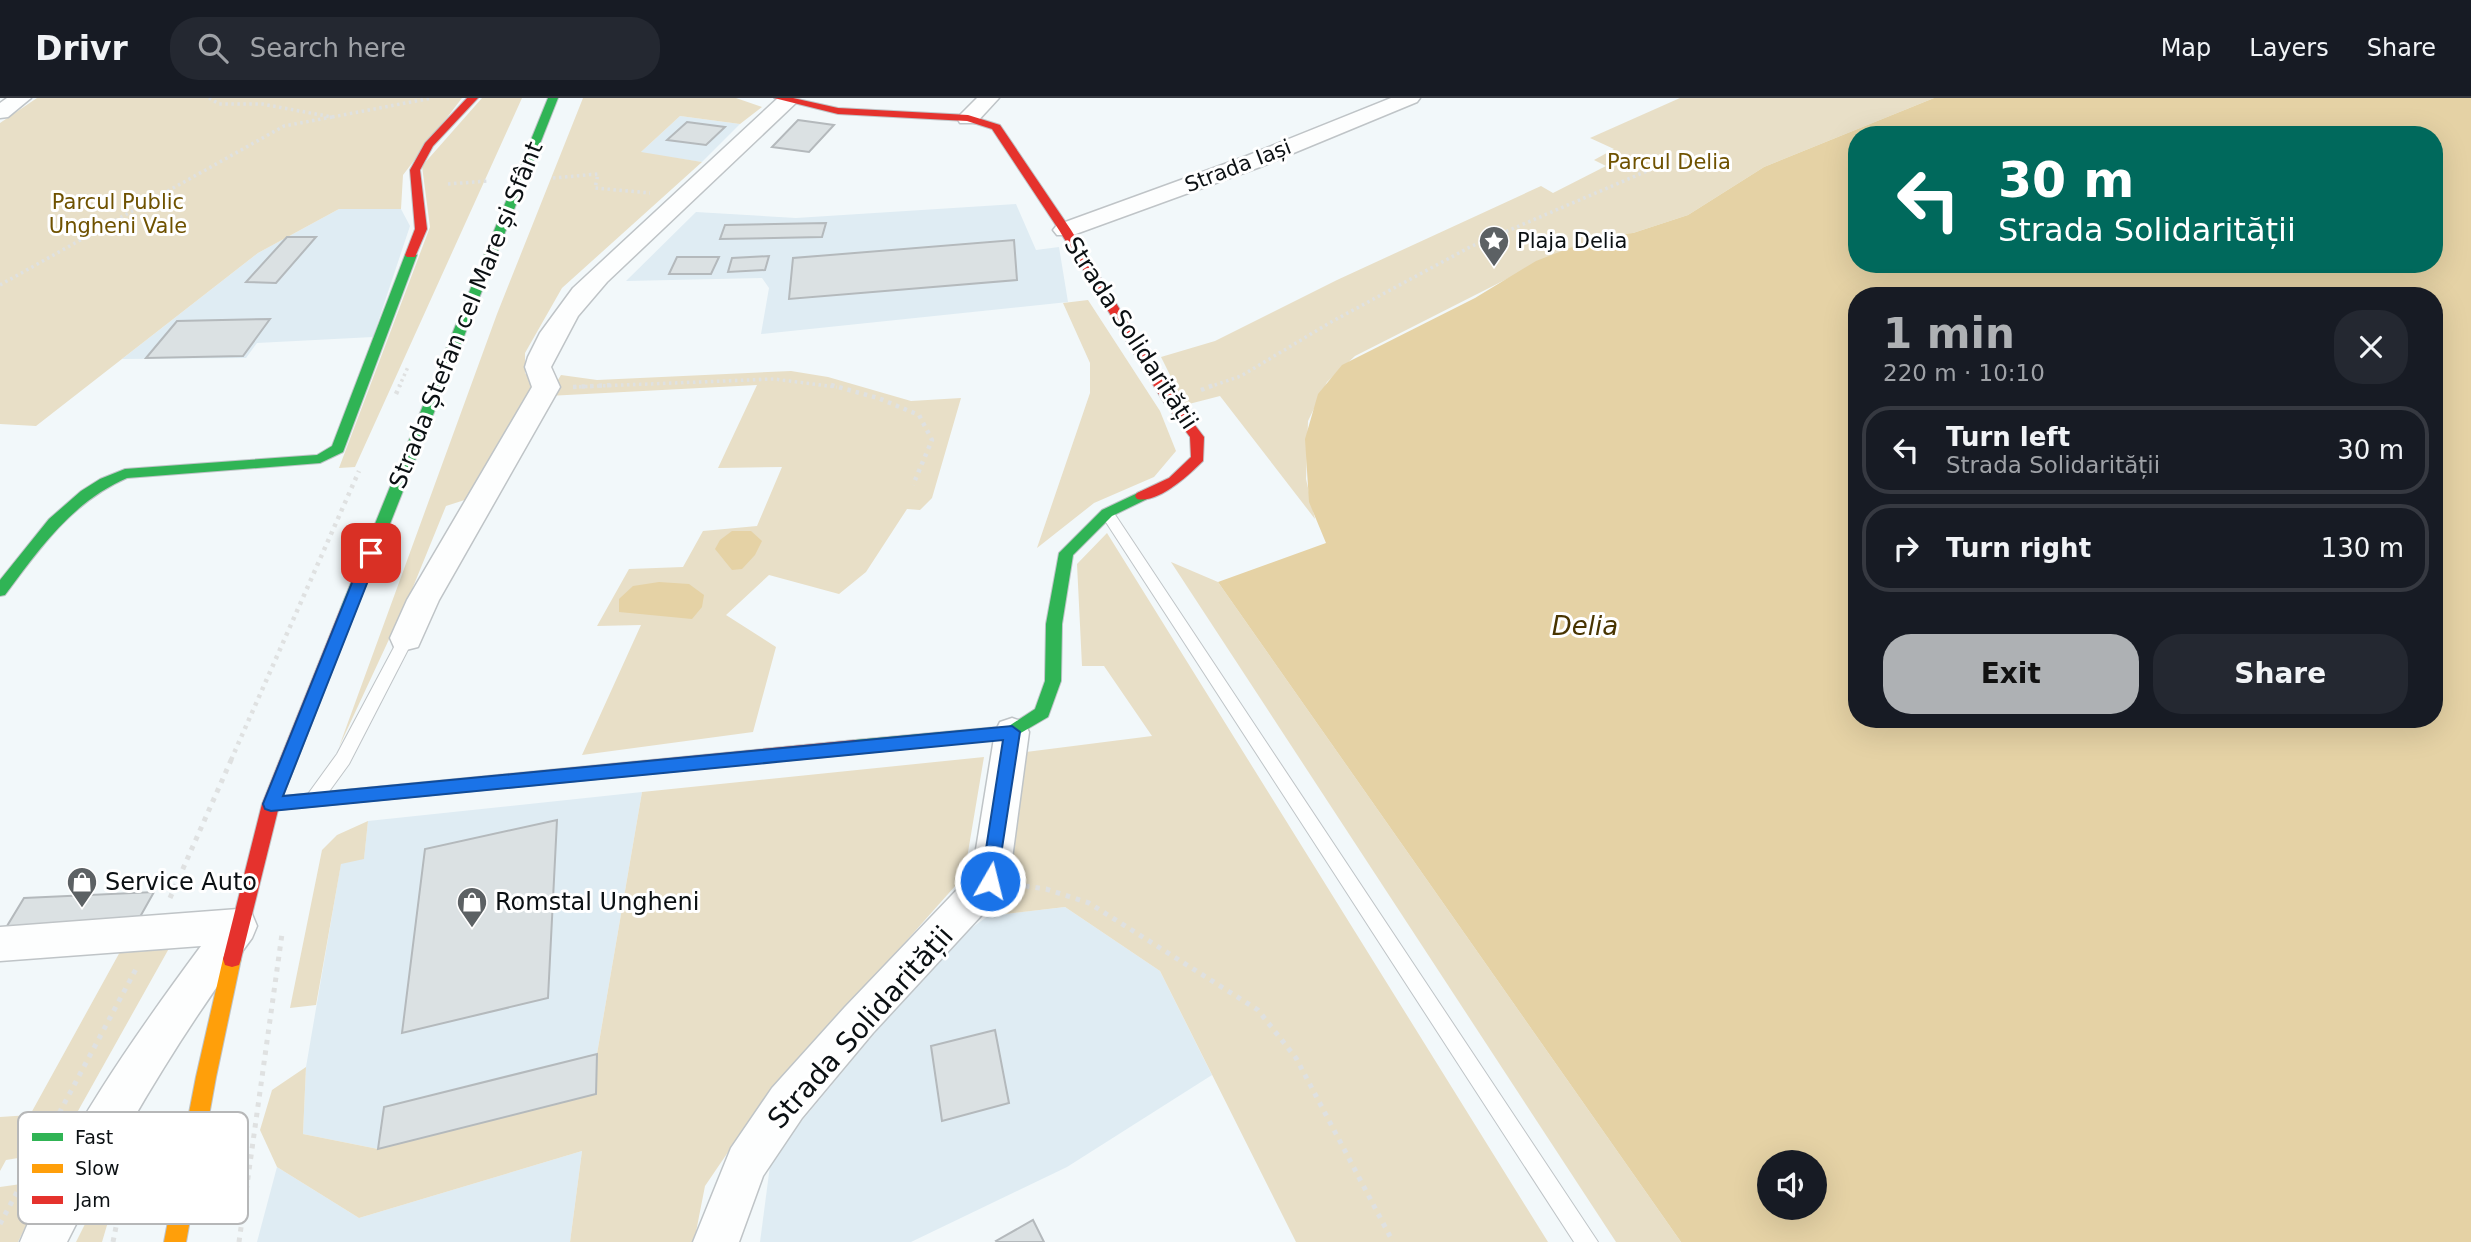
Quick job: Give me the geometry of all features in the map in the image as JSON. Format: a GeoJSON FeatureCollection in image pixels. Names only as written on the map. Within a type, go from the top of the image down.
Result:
{"type":"FeatureCollection","features":[{"type":"Feature","properties":{"kind":"street"},"geometry":{"type":"LineString","coordinates":[[0,112],[21,98]]}},
{"type":"Feature","properties":{"kind":"street"},"geometry":{"type":"LineString","coordinates":[[0,591],[59,519],[97,482],[125,474],[320,460],[338,449],[421,229],[415,170],[429,145],[473,98]]}},
{"type":"Feature","properties":{"kind":"street","name":"Strada Ștefan cel Mare și Sfânt"},"geometry":{"type":"LineString","coordinates":[[198,1112],[238,926],[271,804],[553,98]]}},
{"type":"Feature","properties":{"kind":"street"},"geometry":{"type":"LineString","coordinates":[[968,118],[989,98]]}},
{"type":"Feature","properties":{"kind":"street","name":"Strada Iași"},"geometry":{"type":"LineString","coordinates":[[1065,230],[1252,162],[1410,98]]}},
{"type":"Feature","properties":{"kind":"street"},"geometry":{"type":"LineString","coordinates":[[407,638],[428,591],[546,387],[538,367],[541,357],[578,295],[607,263],[673,208],[786,99]]}},
{"type":"Feature","properties":{"kind":"street","name":"Strada Solidarității"},"geometry":{"type":"LineString","coordinates":[[271,804],[1012,732],[1042,713],[1053,681],[1054,624],[1066,552],[1107,513],[1174,481],[1198,458],[1197,437],[1170,401],[1065,230],[996,127],[968,118],[838,111],[786,99]]}},
{"type":"Feature","properties":{"kind":"street"},"geometry":{"type":"LineString","coordinates":[[990,881],[1012,732]]}},
{"type":"Feature","properties":{"kind":"street","name":"Strada Solidarității"},"geometry":{"type":"LineString","coordinates":[[716,1242],[746,1163],[787,1103],[859,1020],[990,881]]}},
{"type":"Feature","properties":{"kind":"street"},"geometry":{"type":"LineString","coordinates":[[0,944],[238,926]]}},
{"type":"Feature","properties":{"kind":"street","name":"Strada Ștefan cel Mare și Sfânt"},"geometry":{"type":"LineString","coordinates":[[113,1112],[173,1017],[238,926]]}},
{"type":"Feature","properties":{"kind":"street","name":"Strada Ștefan cel Mare și Sfânt"},"geometry":{"type":"LineString","coordinates":[[43,1242],[52,1224]]}},
{"type":"Feature","properties":{"kind":"street","name":"Strada Ștefan cel Mare și Sfânt"},"geometry":{"type":"LineString","coordinates":[[175,1242],[178,1224]]}},
{"type":"Feature","properties":{"kind":"lane"},"geometry":{"type":"LineString","coordinates":[[1107,513],[1587,1242]]}},
{"type":"Feature","properties":{"kind":"lane"},"geometry":{"type":"LineString","coordinates":[[312,802],[343,759],[407,638]]}},
{"type":"Feature","properties":{"kind":"path"},"geometry":{"type":"LineString","coordinates":[[209,98],[219,104],[262,104],[332,117]]}},
{"type":"Feature","properties":{"kind":"path"},"geometry":{"type":"LineString","coordinates":[[0,285],[284,126],[432,98]]}},
{"type":"Feature","properties":{"kind":"path"},"geometry":{"type":"LineString","coordinates":[[1170,401],[1241,376],[1331,322],[1470,247],[1654,168]]}},
{"type":"Feature","properties":{"kind":"path"},"geometry":{"type":"LineString","coordinates":[[551,178],[598,174],[595,188],[659,194]]}},
{"type":"Feature","properties":{"kind":"path"},"geometry":{"type":"LineString","coordinates":[[437,185],[496,180],[490,192]]}},
{"type":"Feature","properties":{"kind":"path"},"geometry":{"type":"LineString","coordinates":[[393,399],[410,363]]}},
{"type":"Feature","properties":{"kind":"path"},"geometry":{"type":"LineString","coordinates":[[546,387],[774,379],[821,383],[878,398],[919,415],[933,440],[913,485]]}},
{"type":"Feature","properties":{"kind":"path"},"geometry":{"type":"LineString","coordinates":[[59,1112],[155,932],[364,460]]}},
{"type":"Feature","properties":{"kind":"path"},"geometry":{"type":"LineString","coordinates":[[990,881],[1046,889],[1089,903],[1258,1010],[1296,1058],[1393,1242]]}},
{"type":"Feature","properties":{"kind":"path"},"geometry":{"type":"LineString","coordinates":[[248,1184],[283,930]]}},
{"type":"Feature","properties":{"kind":"path"},"geometry":{"type":"LineString","coordinates":[[0,1224],[18,1190]]}},
{"type":"Feature","properties":{"kind":"path"},"geometry":{"type":"LineString","coordinates":[[240,1242],[242,1224]]}},
{"type":"Feature","properties":{"kind":"shaded area"},"geometry":{"type":"Polygon","coordinates":[[[680,116],[740,124],[702,162],[640,153],[680,116]]]}},
{"type":"Feature","properties":{"kind":"shaded area"},"geometry":{"type":"Polygon","coordinates":[[[1016,204],[1036,250],[1059,247],[1068,302],[761,334],[769,288],[762,278],[626,281],[696,212],[796,218],[1016,204]]]}},
{"type":"Feature","properties":{"kind":"shaded area"},"geometry":{"type":"Polygon","coordinates":[[[339,209],[401,209],[410,226],[373,337],[257,343],[246,358],[122,359],[258,253],[339,209]]]}},
{"type":"Feature","properties":{"kind":"shaded area"},"geometry":{"type":"Polygon","coordinates":[[[642,792],[597,1054],[596,1094],[378,1149],[303,1134],[306,1067],[341,863],[364,858],[368,821],[642,792]]]}},
{"type":"Feature","properties":{"kind":"shaded area"},"geometry":{"type":"Polygon","coordinates":[[[1065,907],[1160,971],[1212,1075],[1067,1167],[911,1242],[760,1242],[771,1158],[948,945],[988,916],[1065,907]]]}},
{"type":"Feature","properties":{"kind":"shaded area"},"geometry":{"type":"Polygon","coordinates":[[[582,1151],[570,1242],[257,1242],[277,1167],[359,1218],[582,1151]]]}},
{"type":"Feature","properties":{"kind":"green space","name":"Parcul Public Ungheni Vale"},"geometry":{"type":"Polygon","coordinates":[[[37,98],[462,98],[403,175],[401,209],[339,209],[258,253],[36,426],[0,424],[0,123],[37,98]]]}},
{"type":"Feature","properties":{"kind":"green space"},"geometry":{"type":"Polygon","coordinates":[[[482,98],[522,98],[355,467],[339,468],[430,227],[422,166],[482,98]]]}},
{"type":"Feature","properties":{"kind":"green space"},"geometry":{"type":"Polygon","coordinates":[[[583,98],[736,98],[762,107],[740,124],[680,116],[641,152],[702,162],[562,288],[525,353],[525,373],[537,387],[474,497],[446,506],[411,592],[339,747],[497,314],[583,98]]]}},
{"type":"Feature","properties":{"kind":"green space","name":"Parcul Delia"},"geometry":{"type":"Polygon","coordinates":[[[1680,98],[1934,98],[1865,126],[1848,126],[1848,133],[1764,167],[1688,215],[1633,233],[1600,236],[1558,253],[1355,356],[1327,382],[1308,421],[1306,479],[1315,519],[1220,396],[1185,405],[1161,357],[1215,341],[1337,280],[1541,186],[1553,193],[1606,166],[1594,160],[1614,149],[1590,138],[1680,98]]]}},
{"type":"Feature","properties":{"kind":"green space"},"geometry":{"type":"Polygon","coordinates":[[[1088,300],[1160,411],[1176,451],[1154,477],[1094,503],[1037,548],[1090,393],[1090,363],[1063,303],[1088,300]]]}},
{"type":"Feature","properties":{"kind":"green space"},"geometry":{"type":"Polygon","coordinates":[[[791,371],[828,377],[911,401],[961,398],[932,498],[920,510],[907,509],[866,572],[839,594],[769,575],[726,615],[776,647],[753,732],[582,755],[641,625],[597,626],[629,569],[683,567],[703,531],[757,526],[782,467],[718,468],[757,385],[548,396],[561,375],[597,380],[791,371]]]}},
{"type":"Feature","properties":{"kind":"green space"},"geometry":{"type":"Polygon","coordinates":[[[1107,533],[1548,1242],[1296,1242],[1160,971],[1065,907],[988,916],[1011,865],[1026,752],[1152,736],[1104,666],[1082,666],[1077,564],[1107,533]]]}},
{"type":"Feature","properties":{"kind":"green space"},"geometry":{"type":"Polygon","coordinates":[[[1171,562],[1218,582],[1681,1242],[1616,1242],[1171,562]]]}},
{"type":"Feature","properties":{"kind":"green space"},"geometry":{"type":"Polygon","coordinates":[[[984,757],[964,876],[758,1108],[705,1186],[694,1242],[570,1242],[582,1151],[359,1218],[277,1167],[260,1130],[272,1090],[306,1067],[303,1134],[378,1149],[596,1094],[597,1054],[642,792],[984,757]]]}},
{"type":"Feature","properties":{"kind":"green space"},"geometry":{"type":"Polygon","coordinates":[[[368,821],[364,859],[341,864],[316,1005],[290,1008],[322,850],[337,835],[368,821]]]}},
{"type":"Feature","properties":{"kind":"green space"},"geometry":{"type":"Polygon","coordinates":[[[172,943],[77,1112],[32,1112],[121,950],[172,943]]]}},
{"type":"Feature","properties":{"kind":"green space"},"geometry":{"type":"Polygon","coordinates":[[[18,1116],[18,1158],[6,1160],[0,1171],[0,1117],[18,1116]]]}},
{"type":"Feature","properties":{"kind":"green space"},"geometry":{"type":"Polygon","coordinates":[[[18,1184],[18,1224],[27,1224],[18,1242],[0,1242],[0,1187],[18,1184]]]}},
{"type":"Feature","properties":{"kind":"green space"},"geometry":{"type":"Polygon","coordinates":[[[85,1224],[107,1224],[102,1242],[76,1242],[85,1224]]]}},
{"type":"Feature","properties":{"kind":"water","name":"Delia"},"geometry":{"type":"Polygon","coordinates":[[[1934,98],[2471,98],[2471,1242],[1681,1242],[1218,582],[1326,543],[1309,502],[1305,439],[1318,394],[1342,365],[1475,298],[1536,261],[1600,236],[1633,233],[1688,215],[1764,167],[1848,133],[1848,273],[2443,273],[2443,126],[1865,126],[1934,98]]]}},
{"type":"Feature","properties":{"kind":"water"},"geometry":{"type":"Polygon","coordinates":[[[732,531],[751,531],[762,541],[755,555],[742,569],[732,570],[715,549],[720,540],[732,531]]]}},
{"type":"Feature","properties":{"kind":"water"},"geometry":{"type":"Polygon","coordinates":[[[659,582],[689,584],[704,595],[702,607],[692,619],[619,612],[619,599],[633,586],[659,582]]]}},
{"type":"Feature","properties":{"kind":"building"},"geometry":{"type":"Polygon","coordinates":[[[798,120],[834,125],[809,152],[772,147],[798,120]]]}},
{"type":"Feature","properties":{"kind":"building"},"geometry":{"type":"Polygon","coordinates":[[[687,122],[725,127],[706,145],[667,140],[687,122]]]}},
{"type":"Feature","properties":{"kind":"building"},"geometry":{"type":"Polygon","coordinates":[[[826,223],[822,237],[720,239],[725,225],[826,223]]]}},
{"type":"Feature","properties":{"kind":"building"},"geometry":{"type":"Polygon","coordinates":[[[287,237],[316,237],[276,283],[246,282],[287,237]]]}},
{"type":"Feature","properties":{"kind":"building"},"geometry":{"type":"Polygon","coordinates":[[[1014,240],[1017,280],[789,299],[793,258],[1014,240]]]}},
{"type":"Feature","properties":{"kind":"building"},"geometry":{"type":"Polygon","coordinates":[[[769,256],[765,270],[728,272],[732,258],[769,256]]]}},
{"type":"Feature","properties":{"kind":"building"},"geometry":{"type":"Polygon","coordinates":[[[677,257],[719,257],[711,274],[669,274],[677,257]]]}},
{"type":"Feature","properties":{"kind":"building"},"geometry":{"type":"Polygon","coordinates":[[[270,319],[243,356],[146,358],[177,321],[270,319]]]}},
{"type":"Feature","properties":{"kind":"building"},"geometry":{"type":"Polygon","coordinates":[[[557,820],[548,998],[402,1033],[425,849],[557,820]]]}},
{"type":"Feature","properties":{"kind":"building"},"geometry":{"type":"Polygon","coordinates":[[[154,892],[136,924],[4,931],[24,898],[154,892]]]}},
{"type":"Feature","properties":{"kind":"building"},"geometry":{"type":"Polygon","coordinates":[[[995,1030],[1009,1103],[942,1121],[931,1046],[995,1030]]]}},
{"type":"Feature","properties":{"kind":"building"},"geometry":{"type":"Polygon","coordinates":[[[597,1054],[596,1094],[378,1149],[384,1107],[597,1054]]]}},
{"type":"Feature","properties":{"kind":"building"},"geometry":{"type":"Polygon","coordinates":[[[1033,1220],[1044,1242],[996,1241],[1033,1220]]]}},
{"type":"Feature","properties":{"kind":"traffic: fast"},"geometry":{"type":"LineString","coordinates":[[348,610],[553,98]]}},
{"type":"Feature","properties":{"kind":"traffic: fast"},"geometry":{"type":"LineString","coordinates":[[0,591],[69,507],[104,483],[125,474],[320,459],[338,449],[411,255]]}},
{"type":"Feature","properties":{"kind":"traffic: fast"},"geometry":{"type":"LineString","coordinates":[[855,747],[1012,732],[1042,713],[1053,681],[1054,624],[1066,553],[1107,513],[1142,496]]}},
{"type":"Feature","properties":{"kind":"traffic: slow"},"geometry":{"type":"LineString","coordinates":[[199,1112],[232,959]]}},
{"type":"Feature","properties":{"kind":"traffic: slow"},"geometry":{"type":"LineString","coordinates":[[175,1242],[178,1224]]}},
{"type":"Feature","properties":{"kind":"traffic: jam"},"geometry":{"type":"LineString","coordinates":[[411,255],[421,229],[415,170],[429,145],[473,98]]}},
{"type":"Feature","properties":{"kind":"traffic: jam"},"geometry":{"type":"LineString","coordinates":[[779,98],[838,111],[968,118],[996,127],[1065,230],[1170,401],[1197,437],[1198,458],[1174,481],[1142,496]]}},
{"type":"Feature","properties":{"kind":"traffic: jam"},"geometry":{"type":"LineString","coordinates":[[232,959],[271,804],[348,610]]}},
{"type":"Feature","properties":{"kind":"traffic: jam"},"geometry":{"type":"LineString","coordinates":[[271,804],[855,747]]}},
{"type":"Feature","properties":{"kind":"place","name":"Plaja Delia"},"geometry":{"type":"Point","coordinates":[1494,268]}},
{"type":"Feature","properties":{"kind":"place","name":"Service Auto"},"geometry":{"type":"Point","coordinates":[82,909]}},
{"type":"Feature","properties":{"kind":"place","name":"Romstal Ungheni"},"geometry":{"type":"Point","coordinates":[472,929]}},
{"type":"Feature","properties":{"kind":"route"},"geometry":{"type":"LineString","coordinates":[[371,553],[271,804],[1012,732],[990,881]]}}]}
